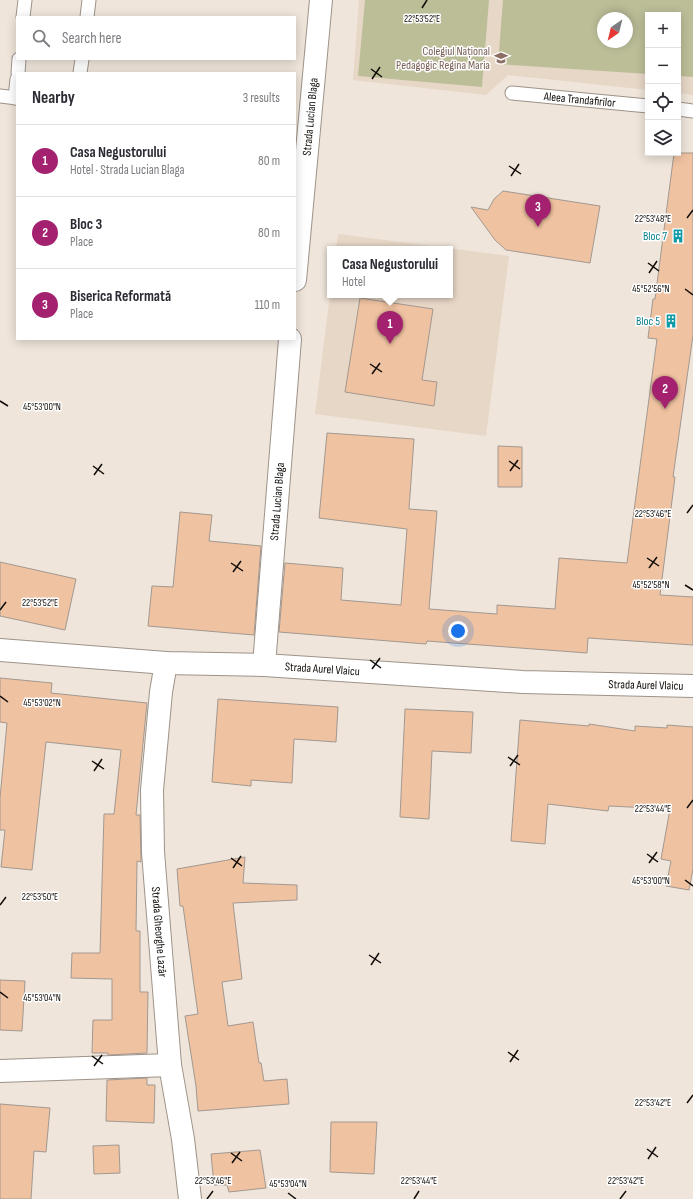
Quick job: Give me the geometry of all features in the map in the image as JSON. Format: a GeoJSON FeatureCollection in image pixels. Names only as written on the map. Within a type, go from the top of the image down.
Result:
{"type":"FeatureCollection","features":[{"type":"Feature","properties":{"kind":"street","name":"Strada Lucian Blaga"},"geometry":{"type":"LineString","coordinates":[[296,269],[321,0]]}},
{"type":"Feature","properties":{"kind":"street","name":"Strada Lucian Blaga"},"geometry":{"type":"LineString","coordinates":[[264,665],[290,340]]}},
{"type":"Feature","properties":{"kind":"street","name":"Strada Aurel Vlaicu"},"geometry":{"type":"LineString","coordinates":[[0,650],[166,663],[264,665],[523,682],[693,686]]}},
{"type":"Feature","properties":{"kind":"street","name":"Strada Gheorghe Lazăr"},"geometry":{"type":"LineString","coordinates":[[166,663],[161,692],[152,790],[153,852],[170,1065],[190,1199]]}},
{"type":"Feature","properties":{"kind":"street"},"geometry":{"type":"LineString","coordinates":[[0,1071],[170,1065]]}},
{"type":"Feature","properties":{"kind":"lane"},"geometry":{"type":"LineString","coordinates":[[23,16],[25,0]]}},
{"type":"Feature","properties":{"kind":"lane"},"geometry":{"type":"LineString","coordinates":[[87,16],[89,0]]}},
{"type":"Feature","properties":{"kind":"lane"},"geometry":{"type":"LineString","coordinates":[[18,72],[19,60]]}},
{"type":"Feature","properties":{"kind":"lane"},"geometry":{"type":"LineString","coordinates":[[80,72],[82,60]]}},
{"type":"Feature","properties":{"kind":"lane","name":"Aleea Trandafirilor"},"geometry":{"type":"LineString","coordinates":[[512,93],[645,106]]}},
{"type":"Feature","properties":{"kind":"lane"},"geometry":{"type":"LineString","coordinates":[[0,96],[16,98]]}},
{"type":"Feature","properties":{"kind":"lane"},"geometry":{"type":"LineString","coordinates":[[681,109],[693,111]]}},
{"type":"Feature","properties":{"kind":"shaded area","name":"Colegiul Național Pedagogic Regina Maria"},"geometry":{"type":"Polygon","coordinates":[[[359,0],[693,0],[693,95],[681,93],[681,12],[645,12],[645,90],[508,75],[486,95],[353,80],[359,0]]]}},
{"type":"Feature","properties":{"kind":"shaded area"},"geometry":{"type":"Polygon","coordinates":[[[338,234],[431,246],[336,246],[338,234]]]}},
{"type":"Feature","properties":{"kind":"shaded area"},"geometry":{"type":"Polygon","coordinates":[[[453,249],[509,256],[486,436],[315,414],[330,298],[453,298],[453,249]]]}},
{"type":"Feature","properties":{"kind":"green space"},"geometry":{"type":"Polygon","coordinates":[[[365,0],[489,0],[482,87],[358,76],[365,0]]]}},
{"type":"Feature","properties":{"kind":"green space"},"geometry":{"type":"Polygon","coordinates":[[[503,0],[693,0],[693,77],[681,76],[681,12],[645,12],[645,74],[498,64],[503,0]]]}},
{"type":"Feature","properties":{"kind":"building"},"geometry":{"type":"Polygon","coordinates":[[[681,153],[693,153],[693,335],[673,477],[675,477],[660,595],[693,597],[693,645],[588,638],[587,653],[427,641],[426,644],[279,632],[285,563],[343,568],[341,600],[401,605],[407,529],[319,518],[327,433],[414,439],[409,509],[437,511],[429,609],[497,614],[497,605],[555,609],[559,558],[627,563],[657,339],[648,338],[653,299],[655,299],[674,156],[681,156],[681,153]]]}},
{"type":"Feature","properties":{"kind":"building"},"geometry":{"type":"Polygon","coordinates":[[[503,191],[600,206],[590,263],[506,250],[495,240],[471,207],[488,210],[494,199],[503,191]]]}},
{"type":"Feature","properties":{"kind":"building"},"geometry":{"type":"Polygon","coordinates":[[[360,298],[433,309],[422,380],[437,382],[434,406],[345,392],[360,298]]]}},
{"type":"Feature","properties":{"kind":"building"},"geometry":{"type":"Polygon","coordinates":[[[498,446],[522,447],[522,487],[498,487],[498,446]]]}},
{"type":"Feature","properties":{"kind":"building"},"geometry":{"type":"Polygon","coordinates":[[[180,512],[212,515],[209,541],[261,546],[254,635],[148,626],[152,586],[173,587],[180,512]]]}},
{"type":"Feature","properties":{"kind":"building"},"geometry":{"type":"Polygon","coordinates":[[[0,562],[76,579],[65,630],[0,616],[0,562]]]}},
{"type":"Feature","properties":{"kind":"building"},"geometry":{"type":"Polygon","coordinates":[[[0,678],[52,683],[51,693],[147,703],[136,815],[140,815],[141,862],[137,861],[136,931],[140,931],[140,992],[148,992],[147,1053],[108,1055],[108,1053],[92,1053],[93,1020],[112,1020],[112,979],[71,978],[72,953],[100,953],[104,814],[114,814],[121,750],[46,742],[32,870],[1,867],[5,830],[0,830],[0,798],[7,723],[0,722],[0,678]]]}},
{"type":"Feature","properties":{"kind":"building"},"geometry":{"type":"Polygon","coordinates":[[[218,699],[338,707],[336,742],[294,739],[292,783],[251,780],[251,786],[212,782],[218,699]]]}},
{"type":"Feature","properties":{"kind":"building"},"geometry":{"type":"Polygon","coordinates":[[[405,709],[473,712],[471,753],[432,751],[429,819],[400,817],[405,709]]]}},
{"type":"Feature","properties":{"kind":"building"},"geometry":{"type":"Polygon","coordinates":[[[520,720],[589,726],[589,724],[635,731],[635,726],[667,728],[667,725],[693,727],[693,869],[689,890],[666,886],[671,861],[661,859],[670,809],[609,806],[608,811],[548,804],[545,844],[511,841],[520,720]]]}},
{"type":"Feature","properties":{"kind":"building"},"geometry":{"type":"Polygon","coordinates":[[[245,857],[243,883],[297,885],[297,900],[233,903],[242,979],[222,982],[228,1026],[253,1022],[259,1063],[261,1063],[264,1081],[287,1079],[289,1104],[198,1111],[196,1086],[185,1016],[198,1014],[183,906],[180,906],[177,869],[245,857]]]}},
{"type":"Feature","properties":{"kind":"building"},"geometry":{"type":"Polygon","coordinates":[[[0,980],[25,981],[22,1031],[0,1030],[0,980]]]}},
{"type":"Feature","properties":{"kind":"building"},"geometry":{"type":"Polygon","coordinates":[[[147,1078],[147,1085],[155,1085],[154,1123],[106,1121],[107,1080],[147,1078]]]}},
{"type":"Feature","properties":{"kind":"building"},"geometry":{"type":"Polygon","coordinates":[[[0,1104],[50,1108],[46,1152],[34,1151],[31,1199],[0,1199],[0,1104]]]}},
{"type":"Feature","properties":{"kind":"building"},"geometry":{"type":"Polygon","coordinates":[[[331,1122],[377,1122],[374,1174],[330,1172],[331,1122]]]}},
{"type":"Feature","properties":{"kind":"building"},"geometry":{"type":"Polygon","coordinates":[[[119,1145],[120,1173],[94,1174],[93,1146],[119,1145]]]}},
{"type":"Feature","properties":{"kind":"building"},"geometry":{"type":"Polygon","coordinates":[[[260,1150],[266,1188],[229,1192],[227,1185],[214,1185],[211,1154],[260,1150]]]}},
{"type":"Feature","properties":{"kind":"place","name":"Colegiul Național Pedagogic Regina Maria"},"geometry":{"type":"Point","coordinates":[501,58]}},
{"type":"Feature","properties":{"kind":"place","name":"Biserica Reformată"},"geometry":{"type":"Point","coordinates":[538,227]}},
{"type":"Feature","properties":{"kind":"place","name":"Bloc 7"},"geometry":{"type":"Point","coordinates":[678,236]}},
{"type":"Feature","properties":{"kind":"place","name":"Bloc 5"},"geometry":{"type":"Point","coordinates":[671,321]}},
{"type":"Feature","properties":{"kind":"place","name":"Casa Negustorului"},"geometry":{"type":"Point","coordinates":[390,344]}},
{"type":"Feature","properties":{"kind":"place","name":"Bloc 3"},"geometry":{"type":"Point","coordinates":[665,409]}}]}
